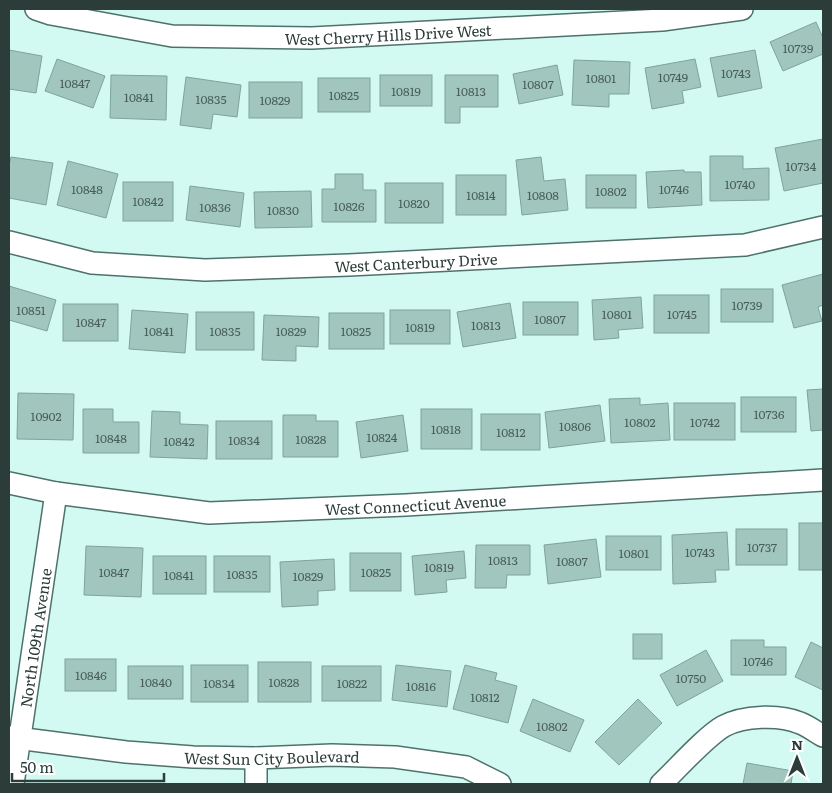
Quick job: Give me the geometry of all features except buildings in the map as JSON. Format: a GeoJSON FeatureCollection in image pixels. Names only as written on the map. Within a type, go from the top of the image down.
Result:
{"type":"FeatureCollection","features":[{"type":"Feature","properties":{"kind":"street","name":"West Cherry Hills Drive West"},"geometry":{"type":"LineString","coordinates":[[36,9],[52,14],[172,36],[312,38],[662,20],[742,9]]}},
{"type":"Feature","properties":{"kind":"street","name":"West Canterbury Drive"},"geometry":{"type":"LineString","coordinates":[[9,242],[92,263],[205,270],[350,265],[745,245],[823,228]]}},
{"type":"Feature","properties":{"kind":"street","name":"West Connecticut Avenue"},"geometry":{"type":"LineString","coordinates":[[9,483],[56,493],[209,513],[406,505],[823,480]]}},
{"type":"Feature","properties":{"kind":"street","name":"North 109th Avenue"},"geometry":{"type":"LineString","coordinates":[[13,784],[14,738],[56,493]]}},
{"type":"Feature","properties":{"kind":"street"},"geometry":{"type":"LineString","coordinates":[[661,784],[723,726],[744,719],[770,718],[798,722],[823,736]]}},
{"type":"Feature","properties":{"kind":"street","name":"West Sun City Boulevard"},"geometry":{"type":"LineString","coordinates":[[14,738],[126,752],[193,757],[256,758],[332,754],[395,757],[466,767],[500,784]]}},
{"type":"Feature","properties":{"kind":"street"},"geometry":{"type":"LineString","coordinates":[[256,758],[256,784]]}}]}
